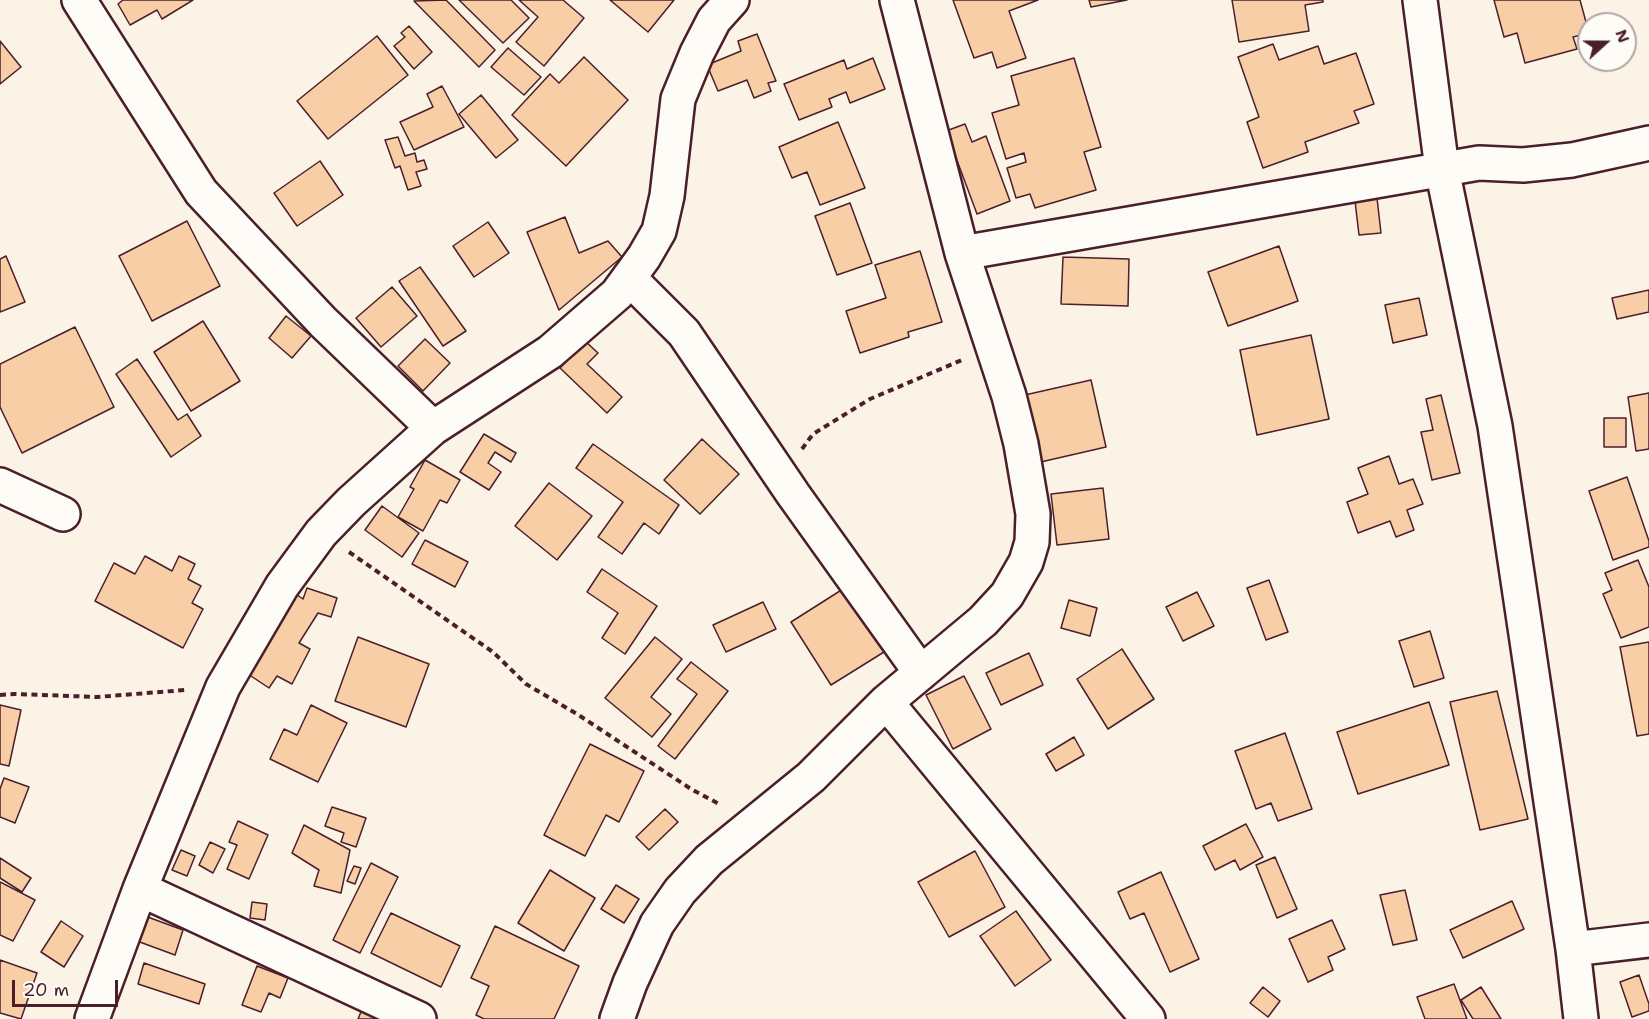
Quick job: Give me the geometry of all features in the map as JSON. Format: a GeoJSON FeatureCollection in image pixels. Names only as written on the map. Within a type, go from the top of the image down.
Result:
{"type":"FeatureCollection","features":[{"type":"Feature","properties":{"kind":"street"},"geometry":{"type":"LineString","coordinates":[[79,0],[201,192],[323,322],[433,428]]}},
{"type":"Feature","properties":{"kind":"street"},"geometry":{"type":"LineString","coordinates":[[92,1019],[140,889],[223,687],[282,586],[321,533],[351,502],[433,428],[550,352],[616,294],[629,278],[659,231],[667,196],[678,99],[714,20],[732,0]]}},
{"type":"Feature","properties":{"kind":"street"},"geometry":{"type":"LineString","coordinates":[[617,1019],[630,983],[657,924],[674,899],[709,860],[754,821],[811,777],[886,702],[983,621],[1007,595],[1026,562],[1032,542],[1034,514],[1021,444],[1009,396],[962,253],[897,0]]}},
{"type":"Feature","properties":{"kind":"street"},"geometry":{"type":"LineString","coordinates":[[1420,0],[1442,169],[1495,426],[1573,948],[1581,1019]]}},
{"type":"Feature","properties":{"kind":"street"},"geometry":{"type":"LineString","coordinates":[[962,253],[1479,163],[1523,165],[1572,160],[1649,143]]}},
{"type":"Feature","properties":{"kind":"street"},"geometry":{"type":"LineString","coordinates":[[629,278],[684,333],[793,494],[921,673]]}},
{"type":"Feature","properties":{"kind":"street"},"geometry":{"type":"LineString","coordinates":[[0,484],[63,514]]}},
{"type":"Feature","properties":{"kind":"street"},"geometry":{"type":"LineString","coordinates":[[886,702],[1148,1019]]}},
{"type":"Feature","properties":{"kind":"street"},"geometry":{"type":"LineString","coordinates":[[140,889],[420,1019]]}},
{"type":"Feature","properties":{"kind":"street"},"geometry":{"type":"LineString","coordinates":[[1573,948],[1649,940]]}},
{"type":"Feature","properties":{"kind":"path"},"geometry":{"type":"LineString","coordinates":[[793,494],[793,462],[813,434],[870,399],[993,348]]}},
{"type":"Feature","properties":{"kind":"path"},"geometry":{"type":"LineString","coordinates":[[321,533],[493,652],[526,684],[577,714],[691,789],[754,821]]}},
{"type":"Feature","properties":{"kind":"path"},"geometry":{"type":"LineString","coordinates":[[0,695],[98,697],[223,687]]}},
{"type":"Feature","properties":{"kind":"building"},"geometry":{"type":"Polygon","coordinates":[[[123,0],[193,0],[162,19],[157,10],[130,25],[118,4],[123,0]]]}},
{"type":"Feature","properties":{"kind":"building"},"geometry":{"type":"Polygon","coordinates":[[[446,0],[495,50],[479,67],[414,1],[446,0]]]}},
{"type":"Feature","properties":{"kind":"building"},"geometry":{"type":"Polygon","coordinates":[[[459,0],[511,0],[529,18],[503,43],[459,0]]]}},
{"type":"Feature","properties":{"kind":"building"},"geometry":{"type":"Polygon","coordinates":[[[519,0],[563,0],[584,18],[544,66],[516,42],[538,17],[519,0]]]}},
{"type":"Feature","properties":{"kind":"building"},"geometry":{"type":"Polygon","coordinates":[[[610,0],[674,0],[648,32],[610,0]]]}},
{"type":"Feature","properties":{"kind":"building"},"geometry":{"type":"Polygon","coordinates":[[[953,0],[1038,0],[1009,11],[1026,58],[997,68],[992,52],[974,58],[953,0]]]}},
{"type":"Feature","properties":{"kind":"building"},"geometry":{"type":"Polygon","coordinates":[[[1089,0],[1127,0],[1091,7],[1089,0]]]}},
{"type":"Feature","properties":{"kind":"building"},"geometry":{"type":"Polygon","coordinates":[[[1232,0],[1323,0],[1323,2],[1305,5],[1309,31],[1239,42],[1232,0]]]}},
{"type":"Feature","properties":{"kind":"building"},"geometry":{"type":"Polygon","coordinates":[[[1494,0],[1580,0],[1583,12],[1577,12],[1577,36],[1573,37],[1577,49],[1525,63],[1517,33],[1504,37],[1494,0]]]}},
{"type":"Feature","properties":{"kind":"building"},"geometry":{"type":"Polygon","coordinates":[[[409,26],[432,52],[414,69],[394,46],[405,37],[401,33],[409,26]]]}},
{"type":"Feature","properties":{"kind":"building"},"geometry":{"type":"Polygon","coordinates":[[[757,34],[776,81],[768,83],[771,91],[754,98],[747,80],[718,91],[707,65],[741,51],[738,41],[757,34]]]}},
{"type":"Feature","properties":{"kind":"building"},"geometry":{"type":"Polygon","coordinates":[[[377,36],[408,75],[328,139],[297,101],[377,36]]]}},
{"type":"Feature","properties":{"kind":"building"},"geometry":{"type":"Polygon","coordinates":[[[0,41],[21,67],[0,84],[0,41]]]}},
{"type":"Feature","properties":{"kind":"building"},"geometry":{"type":"Polygon","coordinates":[[[1273,44],[1279,60],[1318,46],[1324,64],[1356,53],[1374,104],[1354,111],[1359,123],[1305,142],[1308,152],[1263,168],[1247,122],[1259,117],[1238,57],[1273,44]]]}},
{"type":"Feature","properties":{"kind":"building"},"geometry":{"type":"Polygon","coordinates":[[[508,48],[541,77],[524,95],[491,67],[508,48]]]}},
{"type":"Feature","properties":{"kind":"building"},"geometry":{"type":"Polygon","coordinates":[[[584,57],[628,100],[566,166],[512,115],[550,74],[559,83],[584,57]]]}},
{"type":"Feature","properties":{"kind":"building"},"geometry":{"type":"Polygon","coordinates":[[[873,58],[885,89],[850,103],[846,92],[829,99],[832,107],[799,120],[784,84],[844,60],[847,69],[873,58]]]}},
{"type":"Feature","properties":{"kind":"building"},"geometry":{"type":"Polygon","coordinates":[[[1074,58],[1101,147],[1084,152],[1096,190],[1035,208],[1030,194],[1016,198],[1007,168],[1026,162],[1024,153],[1006,159],[992,113],[1019,105],[1011,76],[1074,58]]]}},
{"type":"Feature","properties":{"kind":"building"},"geometry":{"type":"Polygon","coordinates":[[[442,86],[464,127],[414,150],[400,122],[433,107],[427,94],[442,86]]]}},
{"type":"Feature","properties":{"kind":"building"},"geometry":{"type":"Polygon","coordinates":[[[481,95],[518,140],[496,158],[459,114],[481,95]]]}},
{"type":"Feature","properties":{"kind":"building"},"geometry":{"type":"Polygon","coordinates":[[[838,122],[865,188],[820,205],[807,172],[792,178],[779,147],[838,122]]]}},
{"type":"Feature","properties":{"kind":"building"},"geometry":{"type":"Polygon","coordinates":[[[965,124],[972,142],[986,136],[1010,201],[977,214],[946,131],[965,124]]]}},
{"type":"Feature","properties":{"kind":"building"},"geometry":{"type":"Polygon","coordinates":[[[398,137],[405,156],[415,153],[417,162],[424,160],[427,169],[416,172],[421,186],[408,190],[400,166],[395,168],[385,140],[398,137]]]}},
{"type":"Feature","properties":{"kind":"building"},"geometry":{"type":"Polygon","coordinates":[[[320,161],[343,195],[297,226],[274,193],[320,161]]]}},
{"type":"Feature","properties":{"kind":"building"},"geometry":{"type":"Polygon","coordinates":[[[1377,198],[1381,233],[1359,235],[1355,201],[1377,198]]]}},
{"type":"Feature","properties":{"kind":"building"},"geometry":{"type":"Polygon","coordinates":[[[850,203],[872,263],[837,275],[815,216],[850,203]]]}},
{"type":"Feature","properties":{"kind":"building"},"geometry":{"type":"Polygon","coordinates":[[[565,217],[579,253],[608,241],[622,257],[559,310],[527,232],[565,217]]]}},
{"type":"Feature","properties":{"kind":"building"},"geometry":{"type":"Polygon","coordinates":[[[187,221],[220,286],[152,321],[119,256],[187,221]]]}},
{"type":"Feature","properties":{"kind":"building"},"geometry":{"type":"Polygon","coordinates":[[[488,222],[509,253],[474,277],[453,246],[488,222]]]}},
{"type":"Feature","properties":{"kind":"building"},"geometry":{"type":"Polygon","coordinates":[[[1279,246],[1298,301],[1228,326],[1208,272],[1279,246]]]}},
{"type":"Feature","properties":{"kind":"building"},"geometry":{"type":"Polygon","coordinates":[[[920,251],[942,322],[908,332],[909,337],[860,353],[846,311],[886,298],[875,265],[920,251]]]}},
{"type":"Feature","properties":{"kind":"building"},"geometry":{"type":"Polygon","coordinates":[[[6,256],[25,302],[0,312],[0,259],[6,256]]]}},
{"type":"Feature","properties":{"kind":"building"},"geometry":{"type":"Polygon","coordinates":[[[1063,257],[1129,259],[1128,306],[1061,304],[1063,257]]]}},
{"type":"Feature","properties":{"kind":"building"},"geometry":{"type":"Polygon","coordinates":[[[420,267],[466,331],[443,346],[399,281],[420,267]]]}},
{"type":"Feature","properties":{"kind":"building"},"geometry":{"type":"Polygon","coordinates":[[[392,287],[417,316],[381,347],[356,318],[392,287]]]}},
{"type":"Feature","properties":{"kind":"building"},"geometry":{"type":"Polygon","coordinates":[[[1649,290],[1649,312],[1617,319],[1612,298],[1649,290]]]}},
{"type":"Feature","properties":{"kind":"building"},"geometry":{"type":"Polygon","coordinates":[[[1419,298],[1427,335],[1393,343],[1385,305],[1419,298]]]}},
{"type":"Feature","properties":{"kind":"building"},"geometry":{"type":"Polygon","coordinates":[[[286,316],[311,336],[292,358],[269,338],[286,316]]]}},
{"type":"Feature","properties":{"kind":"building"},"geometry":{"type":"Polygon","coordinates":[[[203,321],[240,381],[191,411],[154,352],[203,321]]]}},
{"type":"Feature","properties":{"kind":"building"},"geometry":{"type":"Polygon","coordinates":[[[75,327],[114,407],[22,453],[0,407],[0,364],[75,327]]]}},
{"type":"Feature","properties":{"kind":"building"},"geometry":{"type":"Polygon","coordinates":[[[1311,335],[1329,419],[1257,435],[1240,350],[1311,335]]]}},
{"type":"Feature","properties":{"kind":"building"},"geometry":{"type":"Polygon","coordinates":[[[425,339],[450,363],[423,391],[398,366],[425,339]]]}},
{"type":"Feature","properties":{"kind":"building"},"geometry":{"type":"Polygon","coordinates":[[[585,341],[598,353],[587,364],[622,397],[607,413],[560,368],[585,341]]]}},
{"type":"Feature","properties":{"kind":"building"},"geometry":{"type":"Polygon","coordinates":[[[137,359],[178,420],[187,414],[201,436],[171,457],[116,374],[137,359]]]}},
{"type":"Feature","properties":{"kind":"building"},"geometry":{"type":"Polygon","coordinates":[[[1091,380],[1106,447],[1032,464],[1016,397],[1091,380]]]}},
{"type":"Feature","properties":{"kind":"building"},"geometry":{"type":"Polygon","coordinates":[[[1649,393],[1649,449],[1636,451],[1628,397],[1649,393]]]}},
{"type":"Feature","properties":{"kind":"building"},"geometry":{"type":"Polygon","coordinates":[[[1441,395],[1460,473],[1432,480],[1421,432],[1433,430],[1426,399],[1441,395]]]}},
{"type":"Feature","properties":{"kind":"building"},"geometry":{"type":"Polygon","coordinates":[[[1604,418],[1626,418],[1626,447],[1604,447],[1604,418]]]}},
{"type":"Feature","properties":{"kind":"building"},"geometry":{"type":"Polygon","coordinates":[[[484,434],[516,453],[511,462],[495,452],[488,463],[501,472],[489,490],[460,472],[484,434]]]}},
{"type":"Feature","properties":{"kind":"building"},"geometry":{"type":"Polygon","coordinates":[[[702,439],[739,474],[700,514],[664,480],[702,439]]]}},
{"type":"Feature","properties":{"kind":"building"},"geometry":{"type":"Polygon","coordinates":[[[593,444],[679,505],[659,534],[644,523],[622,554],[598,537],[623,502],[576,468],[593,444]]]}},
{"type":"Feature","properties":{"kind":"building"},"geometry":{"type":"Polygon","coordinates":[[[1389,456],[1399,484],[1413,479],[1423,504],[1407,510],[1414,530],[1396,537],[1390,521],[1358,533],[1347,502],[1368,494],[1358,468],[1389,456]]]}},
{"type":"Feature","properties":{"kind":"building"},"geometry":{"type":"Polygon","coordinates":[[[425,460],[460,480],[447,503],[440,500],[423,531],[398,517],[414,489],[410,487],[425,460]]]}},
{"type":"Feature","properties":{"kind":"building"},"geometry":{"type":"Polygon","coordinates":[[[1627,477],[1649,547],[1613,560],[1589,491],[1627,477]]]}},
{"type":"Feature","properties":{"kind":"building"},"geometry":{"type":"Polygon","coordinates":[[[549,483],[592,516],[557,560],[515,526],[549,483]]]}},
{"type":"Feature","properties":{"kind":"building"},"geometry":{"type":"Polygon","coordinates":[[[1103,488],[1109,539],[1057,545],[1051,494],[1103,488]]]}},
{"type":"Feature","properties":{"kind":"building"},"geometry":{"type":"Polygon","coordinates":[[[382,506],[419,533],[402,557],[365,530],[382,506]]]}},
{"type":"Feature","properties":{"kind":"building"},"geometry":{"type":"Polygon","coordinates":[[[425,540],[468,562],[455,587],[412,564],[425,540]]]}},
{"type":"Feature","properties":{"kind":"building"},"geometry":{"type":"Polygon","coordinates":[[[145,556],[172,571],[179,556],[195,564],[188,579],[201,586],[192,603],[203,609],[183,648],[95,601],[114,563],[135,574],[145,556]]]}},
{"type":"Feature","properties":{"kind":"building"},"geometry":{"type":"Polygon","coordinates":[[[1638,560],[1649,587],[1649,627],[1621,638],[1603,594],[1612,590],[1605,573],[1638,560]]]}},
{"type":"Feature","properties":{"kind":"building"},"geometry":{"type":"Polygon","coordinates":[[[602,569],[657,606],[625,654],[602,638],[618,613],[587,592],[602,569]]]}},
{"type":"Feature","properties":{"kind":"building"},"geometry":{"type":"Polygon","coordinates":[[[1269,580],[1288,632],[1266,640],[1247,588],[1269,580]]]}},
{"type":"Feature","properties":{"kind":"building"},"geometry":{"type":"Polygon","coordinates":[[[307,588],[337,598],[331,617],[318,613],[299,643],[310,649],[292,684],[277,676],[269,688],[242,670],[293,592],[303,599],[307,588]]]}},
{"type":"Feature","properties":{"kind":"building"},"geometry":{"type":"Polygon","coordinates":[[[843,589],[884,652],[831,685],[791,622],[843,589]]]}},
{"type":"Feature","properties":{"kind":"building"},"geometry":{"type":"Polygon","coordinates":[[[1197,592],[1214,626],[1183,641],[1166,607],[1197,592]]]}},
{"type":"Feature","properties":{"kind":"building"},"geometry":{"type":"Polygon","coordinates":[[[1069,600],[1097,608],[1090,636],[1061,628],[1069,600]]]}},
{"type":"Feature","properties":{"kind":"building"},"geometry":{"type":"Polygon","coordinates":[[[763,602],[776,629],[726,652],[713,625],[763,602]]]}},
{"type":"Feature","properties":{"kind":"building"},"geometry":{"type":"Polygon","coordinates":[[[1430,631],[1444,678],[1414,687],[1399,641],[1430,631]]]}},
{"type":"Feature","properties":{"kind":"building"},"geometry":{"type":"Polygon","coordinates":[[[358,637],[429,664],[406,727],[335,701],[358,637]]]}},
{"type":"Feature","properties":{"kind":"building"},"geometry":{"type":"Polygon","coordinates":[[[655,637],[682,659],[651,697],[671,714],[652,737],[605,698],[655,637]]]}},
{"type":"Feature","properties":{"kind":"building"},"geometry":{"type":"Polygon","coordinates":[[[1649,642],[1649,734],[1637,736],[1620,647],[1649,642]]]}},
{"type":"Feature","properties":{"kind":"building"},"geometry":{"type":"Polygon","coordinates":[[[1122,649],[1154,699],[1108,729],[1077,679],[1122,649]]]}},
{"type":"Feature","properties":{"kind":"building"},"geometry":{"type":"Polygon","coordinates":[[[1029,653],[1043,685],[1001,705],[986,673],[1029,653]]]}},
{"type":"Feature","properties":{"kind":"building"},"geometry":{"type":"Polygon","coordinates":[[[691,662],[728,691],[675,759],[658,746],[697,694],[677,679],[691,662]]]}},
{"type":"Feature","properties":{"kind":"building"},"geometry":{"type":"Polygon","coordinates":[[[964,676],[991,729],[953,749],[926,695],[964,676]]]}},
{"type":"Feature","properties":{"kind":"building"},"geometry":{"type":"Polygon","coordinates":[[[1497,691],[1528,819],[1480,830],[1450,702],[1497,691]]]}},
{"type":"Feature","properties":{"kind":"building"},"geometry":{"type":"Polygon","coordinates":[[[1429,702],[1449,765],[1358,794],[1337,732],[1429,702]]]}},
{"type":"Feature","properties":{"kind":"building"},"geometry":{"type":"Polygon","coordinates":[[[0,705],[21,710],[9,766],[0,764],[0,705]]]}},
{"type":"Feature","properties":{"kind":"building"},"geometry":{"type":"Polygon","coordinates":[[[311,705],[347,723],[318,782],[270,759],[284,729],[297,735],[311,705]]]}},
{"type":"Feature","properties":{"kind":"building"},"geometry":{"type":"Polygon","coordinates":[[[1285,733],[1312,809],[1278,821],[1271,803],[1256,809],[1235,751],[1285,733]]]}},
{"type":"Feature","properties":{"kind":"building"},"geometry":{"type":"Polygon","coordinates":[[[1074,737],[1084,755],[1056,771],[1046,754],[1074,737]]]}},
{"type":"Feature","properties":{"kind":"building"},"geometry":{"type":"Polygon","coordinates":[[[590,744],[644,771],[619,822],[606,815],[585,856],[544,835],[590,744]]]}},
{"type":"Feature","properties":{"kind":"building"},"geometry":{"type":"Polygon","coordinates":[[[4,778],[29,787],[15,823],[0,817],[0,789],[4,778]]]}},
{"type":"Feature","properties":{"kind":"building"},"geometry":{"type":"Polygon","coordinates":[[[332,807],[366,818],[356,847],[341,842],[344,833],[325,826],[332,807]]]}},
{"type":"Feature","properties":{"kind":"building"},"geometry":{"type":"Polygon","coordinates":[[[665,809],[678,822],[649,850],[636,837],[665,809]]]}},
{"type":"Feature","properties":{"kind":"building"},"geometry":{"type":"Polygon","coordinates":[[[238,821],[268,835],[249,879],[227,869],[237,845],[229,842],[238,821]]]}},
{"type":"Feature","properties":{"kind":"building"},"geometry":{"type":"Polygon","coordinates":[[[1246,824],[1263,857],[1240,870],[1235,860],[1215,870],[1203,846],[1246,824]]]}},
{"type":"Feature","properties":{"kind":"building"},"geometry":{"type":"Polygon","coordinates":[[[304,825],[350,850],[341,893],[314,886],[319,870],[292,853],[304,825]]]}},
{"type":"Feature","properties":{"kind":"building"},"geometry":{"type":"Polygon","coordinates":[[[210,842],[225,849],[213,873],[199,865],[210,842]]]}},
{"type":"Feature","properties":{"kind":"building"},"geometry":{"type":"Polygon","coordinates":[[[181,850],[195,856],[187,876],[172,870],[181,850]]]}},
{"type":"Feature","properties":{"kind":"building"},"geometry":{"type":"Polygon","coordinates":[[[975,851],[1005,907],[949,937],[918,882],[975,851]]]}},
{"type":"Feature","properties":{"kind":"building"},"geometry":{"type":"Polygon","coordinates":[[[1275,857],[1297,909],[1277,918],[1256,865],[1275,857]]]}},
{"type":"Feature","properties":{"kind":"building"},"geometry":{"type":"Polygon","coordinates":[[[0,858],[31,878],[22,892],[0,878],[0,858]]]}},
{"type":"Feature","properties":{"kind":"building"},"geometry":{"type":"Polygon","coordinates":[[[371,863],[398,877],[360,953],[333,940],[371,863]]]}},
{"type":"Feature","properties":{"kind":"building"},"geometry":{"type":"Polygon","coordinates":[[[354,866],[361,868],[355,884],[347,881],[354,866]]]}},
{"type":"Feature","properties":{"kind":"building"},"geometry":{"type":"Polygon","coordinates":[[[550,870],[595,898],[564,951],[518,923],[550,870]]]}},
{"type":"Feature","properties":{"kind":"building"},"geometry":{"type":"Polygon","coordinates":[[[1161,872],[1199,959],[1170,972],[1144,913],[1130,919],[1118,892],[1161,872]]]}},
{"type":"Feature","properties":{"kind":"building"},"geometry":{"type":"Polygon","coordinates":[[[0,882],[35,900],[13,941],[0,935],[0,882]]]}},
{"type":"Feature","properties":{"kind":"building"},"geometry":{"type":"Polygon","coordinates":[[[616,885],[639,899],[624,923],[601,909],[616,885]]]}},
{"type":"Feature","properties":{"kind":"building"},"geometry":{"type":"Polygon","coordinates":[[[1405,890],[1417,940],[1393,945],[1380,895],[1405,890]]]}},
{"type":"Feature","properties":{"kind":"building"},"geometry":{"type":"Polygon","coordinates":[[[1512,901],[1524,929],[1463,958],[1450,930],[1512,901]]]}},
{"type":"Feature","properties":{"kind":"building"},"geometry":{"type":"Polygon","coordinates":[[[252,902],[267,904],[265,920],[250,918],[252,902]]]}},
{"type":"Feature","properties":{"kind":"building"},"geometry":{"type":"Polygon","coordinates":[[[1016,911],[1051,960],[1015,986],[980,936],[1016,911]]]}},
{"type":"Feature","properties":{"kind":"building"},"geometry":{"type":"Polygon","coordinates":[[[391,913],[460,946],[441,987],[371,953],[391,913]]]}},
{"type":"Feature","properties":{"kind":"building"},"geometry":{"type":"Polygon","coordinates":[[[145,916],[183,930],[175,955],[137,941],[145,916]]]}},
{"type":"Feature","properties":{"kind":"building"},"geometry":{"type":"Polygon","coordinates":[[[1332,920],[1345,949],[1328,957],[1333,970],[1308,982],[1289,939],[1332,920]]]}},
{"type":"Feature","properties":{"kind":"building"},"geometry":{"type":"Polygon","coordinates":[[[61,921],[83,936],[64,967],[41,952],[61,921]]]}},
{"type":"Feature","properties":{"kind":"building"},"geometry":{"type":"Polygon","coordinates":[[[495,926],[579,966],[554,1019],[484,1019],[476,1015],[489,986],[471,978],[495,926]]]}},
{"type":"Feature","properties":{"kind":"building"},"geometry":{"type":"Polygon","coordinates":[[[0,960],[37,973],[21,1019],[0,1013],[0,960]]]}},
{"type":"Feature","properties":{"kind":"building"},"geometry":{"type":"Polygon","coordinates":[[[144,963],[205,984],[199,1004],[138,984],[144,963]]]}},
{"type":"Feature","properties":{"kind":"building"},"geometry":{"type":"Polygon","coordinates":[[[257,966],[288,978],[280,998],[269,993],[261,1012],[242,1005],[257,966]]]}},
{"type":"Feature","properties":{"kind":"building"},"geometry":{"type":"Polygon","coordinates":[[[1639,975],[1649,1004],[1649,1011],[1632,1017],[1620,982],[1639,975]]]}},
{"type":"Feature","properties":{"kind":"building"},"geometry":{"type":"Polygon","coordinates":[[[1454,984],[1467,1019],[1425,1019],[1417,997],[1454,984]]]}},
{"type":"Feature","properties":{"kind":"building"},"geometry":{"type":"Polygon","coordinates":[[[1263,987],[1280,1001],[1268,1017],[1250,1003],[1263,987]]]}},
{"type":"Feature","properties":{"kind":"building"},"geometry":{"type":"Polygon","coordinates":[[[1481,987],[1501,1019],[1473,1019],[1461,1000],[1481,987]]]}},
{"type":"Feature","properties":{"kind":"building"},"geometry":{"type":"Polygon","coordinates":[[[363,1007],[383,1019],[358,1019],[363,1007]]]}}]}
